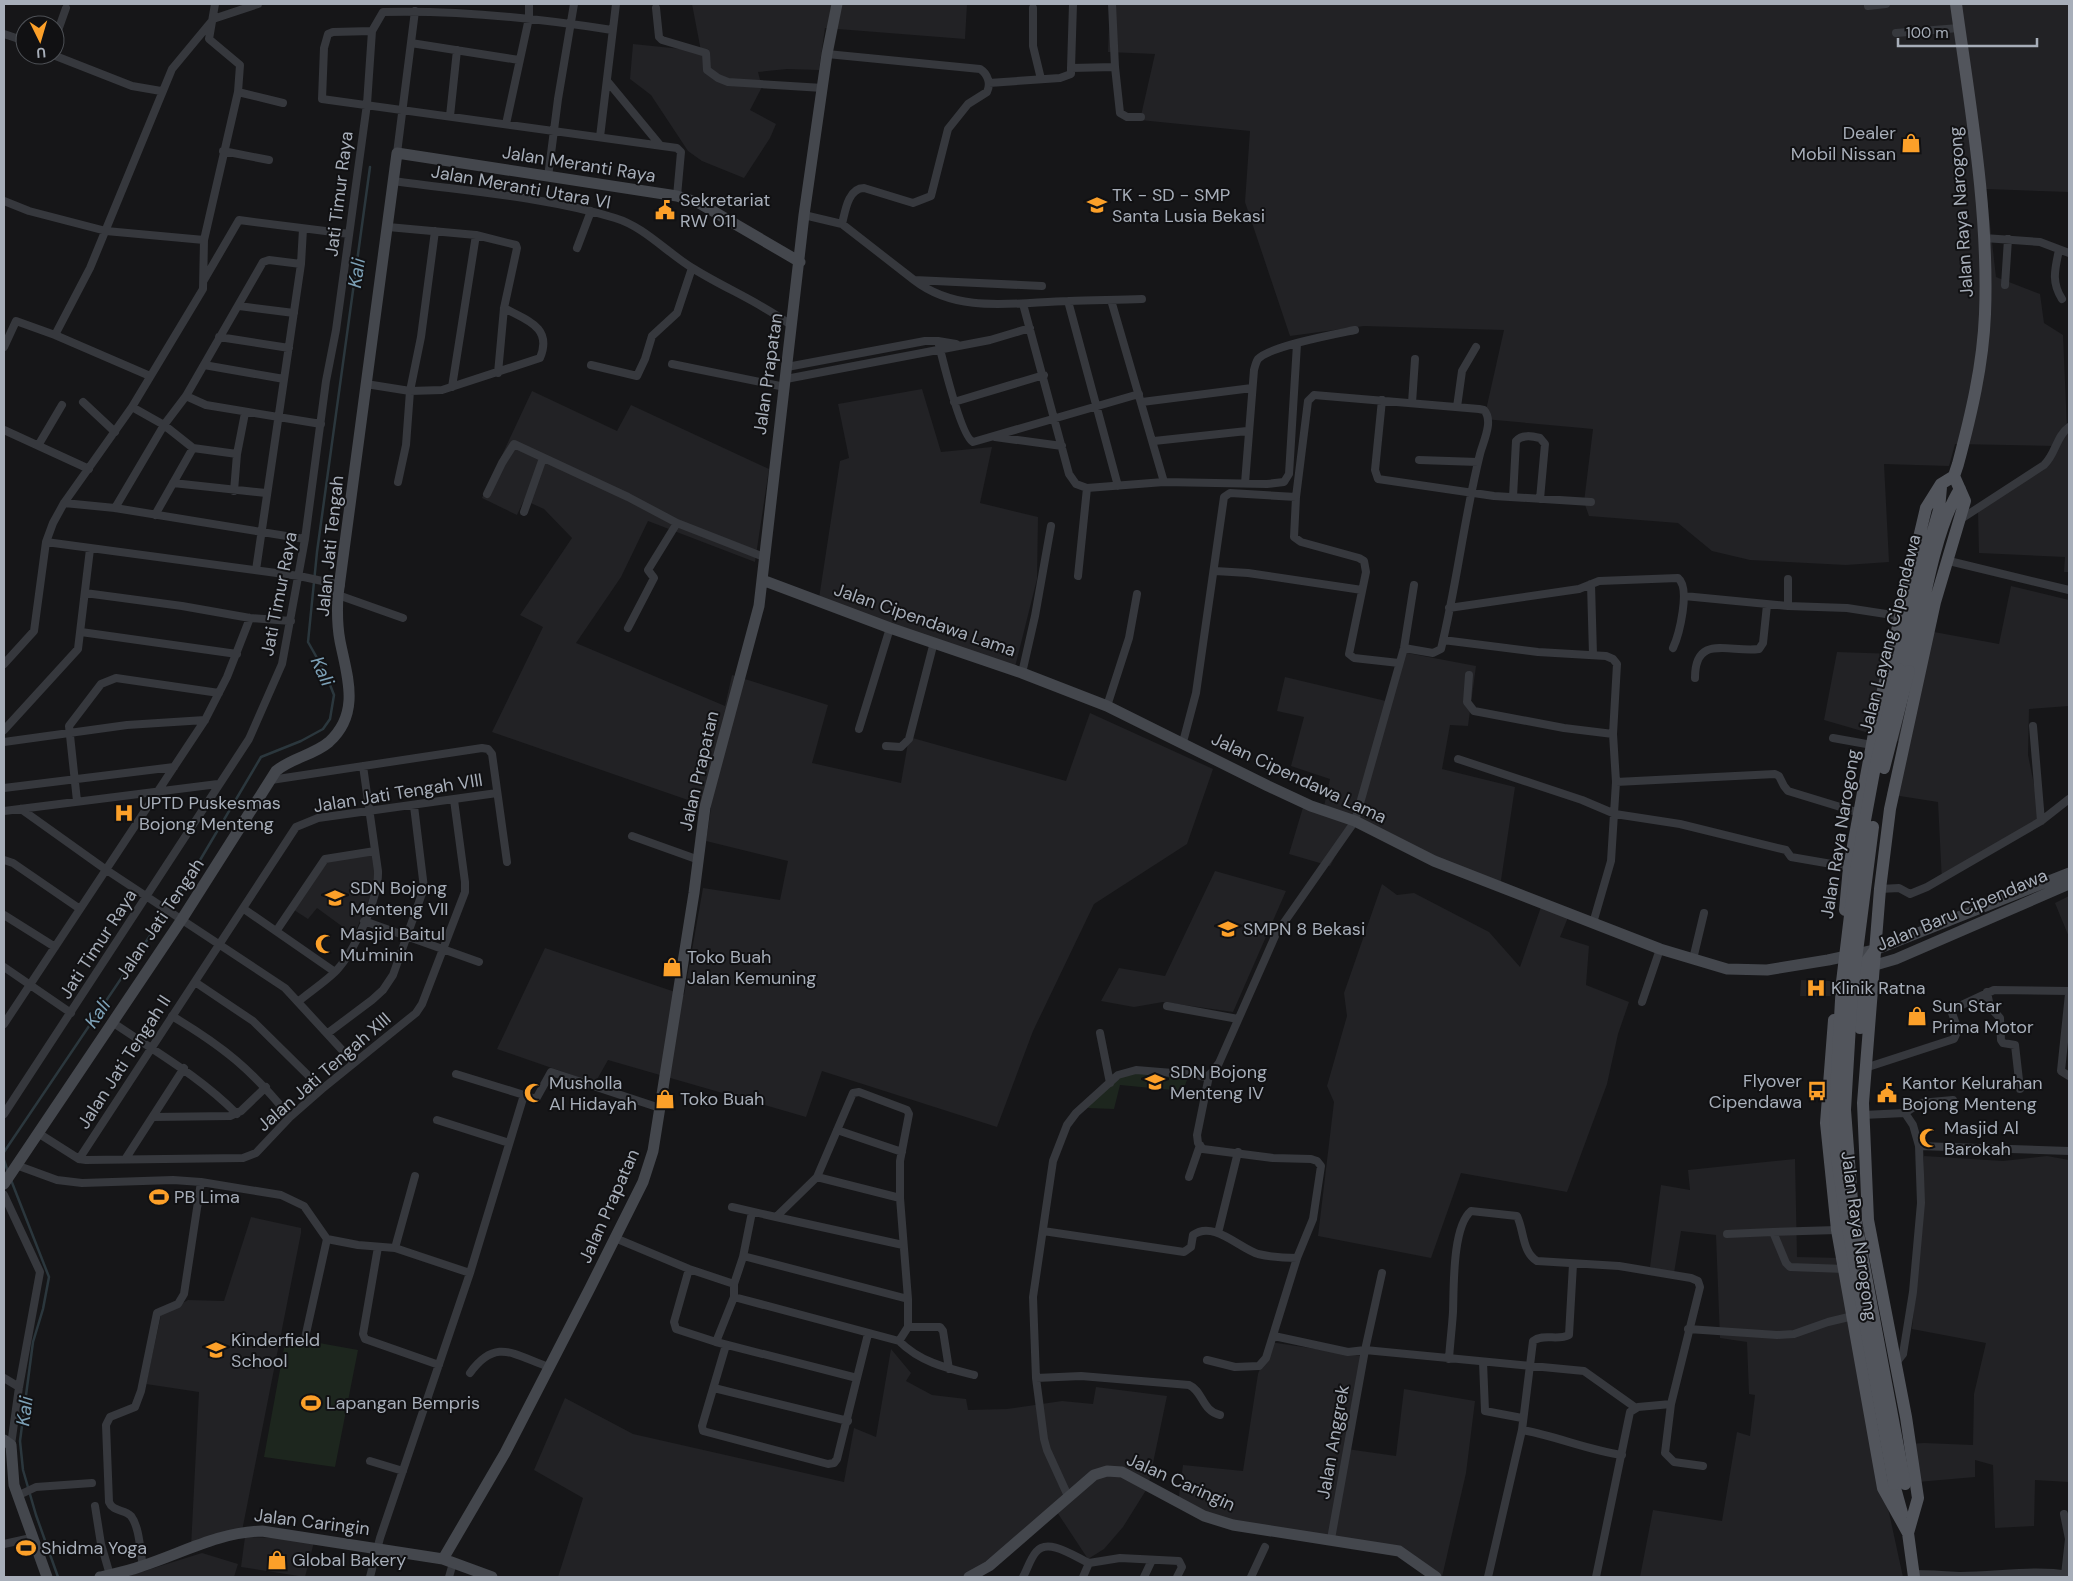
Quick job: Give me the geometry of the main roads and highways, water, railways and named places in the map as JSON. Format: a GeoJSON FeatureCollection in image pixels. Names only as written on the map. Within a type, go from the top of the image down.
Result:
{"type":"FeatureCollection","features":[{"type":"Feature","properties":{"kind":"main road","name":"Jalan Prapatan"},"geometry":{"type":"LineString","coordinates":[[448,1561],[549,1368],[648,1170],[660,1108],[699,860],[705,807],[759,606],[804,215],[827,54],[837,4]]}},
{"type":"Feature","properties":{"kind":"main road","name":"Jalan Raya Narogong"},"geometry":{"type":"LineString","coordinates":[[1908,1533],[1918,1498],[1896,1363],[1868,1220],[1858,1116],[1865,1068],[1869,967],[1875,950],[1890,809],[1935,602],[1949,561],[1965,501],[1954,476],[1968,424],[1985,316],[1984,238],[1956,4]]}},
{"type":"Feature","properties":{"kind":"main road","name":"Jalan Meranti Raya"},"geometry":{"type":"LineString","coordinates":[[397,157],[677,196],[699,203],[800,262]]}},
{"type":"Feature","properties":{"kind":"main road","name":"Jalan Jati Tengah"},"geometry":{"type":"LineString","coordinates":[[10,1175],[276,771],[284,764],[328,742],[342,728],[348,709],[350,688],[337,615],[397,157]]}},
{"type":"Feature","properties":{"kind":"main road","name":"Jalan Raya Narogong"},"geometry":{"type":"LineString","coordinates":[[1914,1576],[1908,1533],[1883,1488],[1837,1230],[1826,1123],[1849,868],[1872,745],[1899,616],[1926,508],[1941,484],[1954,476]]}},
{"type":"Feature","properties":{"kind":"main road","name":"Jalan Layang Cipendawa"},"geometry":{"type":"LineString","coordinates":[[1904,670],[1925,559],[1939,510],[1941,484]]}},
{"type":"Feature","properties":{"kind":"main road","name":"Jalan Layang Cipendawa"},"geometry":{"type":"LineString","coordinates":[[1908,1533],[1900,1484],[1845,1212],[1836,1152],[1835,1110],[1842,982],[1855,874],[1874,772],[1950,504],[1960,489]]}},
{"type":"Feature","properties":{"kind":"main road","name":"Jalan Cipendawa Lama"},"geometry":{"type":"LineString","coordinates":[[762,580],[890,628],[1022,673],[1107,706],[1183,742],[1236,771],[1311,806],[1355,821],[1434,861],[1660,948],[1727,968],[1747,970],[1839,963]]}},
{"type":"Feature","properties":{"kind":"main road"},"geometry":{"type":"LineString","coordinates":[[1839,963],[1854,960],[1865,887],[1883,866]]}},
{"type":"Feature","properties":{"kind":"main road","name":"Jalan Baru Cipendawa"},"geometry":{"type":"LineString","coordinates":[[1839,963],[1869,967],[2006,906],[2069,873]]}},
{"type":"Feature","properties":{"kind":"main road","name":"Jalan Baru Cipendawa"},"geometry":{"type":"LineString","coordinates":[[1855,954],[1875,950],[2069,884]]}},
{"type":"Feature","properties":{"kind":"main road"},"geometry":{"type":"LineString","coordinates":[[1826,1123],[1858,1116],[1869,967]]}},
{"type":"Feature","properties":{"kind":"main road"},"geometry":{"type":"LineString","coordinates":[[7,1443],[12,1472],[24,1492],[31,1538],[47,1577]]}},
{"type":"Feature","properties":{"kind":"main road","name":"Jalan Caringin"},"geometry":{"type":"LineString","coordinates":[[969,1577],[989,1566],[1094,1475],[1107,1471],[1122,1472],[1204,1516],[1233,1525],[1399,1551],[1436,1577]]}},
{"type":"Feature","properties":{"kind":"main road","name":"Jalan Caringin"},"geometry":{"type":"LineString","coordinates":[[105,1576],[142,1566],[198,1544],[242,1531],[262,1530],[448,1561],[492,1577]]}},
{"type":"Feature","properties":{"kind":"waterway","name":"Kali"},"geometry":{"type":"LineString","coordinates":[[4,1152],[193,872],[261,757],[301,741],[323,729],[330,719],[334,695],[325,672],[308,642],[317,552],[370,167]]}},
{"type":"Feature","properties":{"kind":"waterway","name":"Kali"},"geometry":{"type":"LineString","coordinates":[[4,1160],[8,1172]]}},
{"type":"Feature","properties":{"kind":"waterway","name":"Kali"},"geometry":{"type":"LineString","coordinates":[[11,1180],[49,1277],[43,1309],[33,1342],[20,1441],[23,1470],[36,1515],[58,1577]]}},
{"type":"Feature","properties":{"kind":"place","name":"Dealer Mobil Nissan"},"geometry":{"type":"Point","coordinates":[1911,143]}},
{"type":"Feature","properties":{"kind":"place","name":"TK - SD - SMP Santa Lusia Bekasi"},"geometry":{"type":"Point","coordinates":[1097,205]}},
{"type":"Feature","properties":{"kind":"place","name":"Sekretariat RW 011"},"geometry":{"type":"Point","coordinates":[665,210]}},
{"type":"Feature","properties":{"kind":"place","name":"UPTD Puskesmas Bojong Menteng"},"geometry":{"type":"Point","coordinates":[124,813]}},
{"type":"Feature","properties":{"kind":"place","name":"SDN Bojong Menteng VII"},"geometry":{"type":"Point","coordinates":[335,898]}},
{"type":"Feature","properties":{"kind":"place","name":"SMPN 8 Bekasi"},"geometry":{"type":"Point","coordinates":[1228,929]}},
{"type":"Feature","properties":{"kind":"place","name":"Masjid Baitul Mu'minin"},"geometry":{"type":"Point","coordinates":[325,944]}},
{"type":"Feature","properties":{"kind":"place","name":"Toko Buah Jalan Kemuning"},"geometry":{"type":"Point","coordinates":[672,967]}},
{"type":"Feature","properties":{"kind":"place","name":"Klinik Ratna"},"geometry":{"type":"Point","coordinates":[1816,988]}},
{"type":"Feature","properties":{"kind":"place","name":"Sun Star Prima Motor"},"geometry":{"type":"Point","coordinates":[1917,1016]}},
{"type":"Feature","properties":{"kind":"place","name":"SDN Bojong Menteng IV"},"geometry":{"type":"Point","coordinates":[1155,1082]}},
{"type":"Feature","properties":{"kind":"place","name":"Flyover Cipendawa"},"geometry":{"type":"Point","coordinates":[1817,1091]}},
{"type":"Feature","properties":{"kind":"place","name":"Musholla Al Hidayah"},"geometry":{"type":"Point","coordinates":[534,1093]}},
{"type":"Feature","properties":{"kind":"place","name":"Kantor Kelurahan Bojong Menteng"},"geometry":{"type":"Point","coordinates":[1887,1093]}},
{"type":"Feature","properties":{"kind":"place","name":"Toko Buah"},"geometry":{"type":"Point","coordinates":[665,1099]}},
{"type":"Feature","properties":{"kind":"place","name":"Masjid Al Barokah"},"geometry":{"type":"Point","coordinates":[1929,1138]}},
{"type":"Feature","properties":{"kind":"place","name":"PB Lima"},"geometry":{"type":"Point","coordinates":[159,1197]}},
{"type":"Feature","properties":{"kind":"place","name":"Kinderfield School"},"geometry":{"type":"Point","coordinates":[216,1350]}},
{"type":"Feature","properties":{"kind":"place","name":"Lapangan Bempris"},"geometry":{"type":"Point","coordinates":[311,1403]}},
{"type":"Feature","properties":{"kind":"place","name":"Shidma Yoga"},"geometry":{"type":"Point","coordinates":[26,1548]}},
{"type":"Feature","properties":{"kind":"place","name":"Global Bakery"},"geometry":{"type":"Point","coordinates":[277,1560]}}]}
